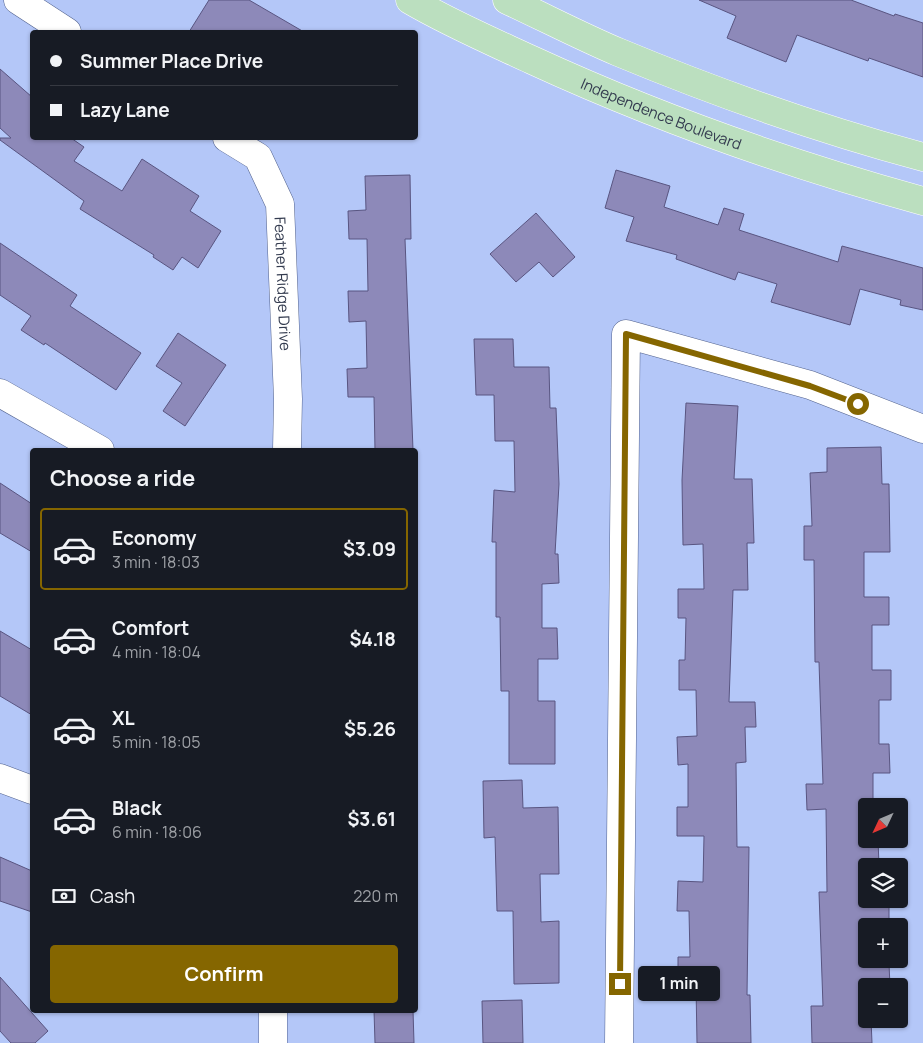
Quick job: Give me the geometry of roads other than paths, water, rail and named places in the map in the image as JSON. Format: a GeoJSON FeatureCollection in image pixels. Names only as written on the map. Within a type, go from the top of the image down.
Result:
{"type":"FeatureCollection","features":[{"type":"Feature","properties":{"kind":"main road","name":"Independence Boulevard"},"geometry":{"type":"LineString","coordinates":[[410,0],[444,20],[603,92],[722,137],[850,181],[923,201]]}},
{"type":"Feature","properties":{"kind":"main road"},"geometry":{"type":"LineString","coordinates":[[507,0],[616,51],[735,98],[867,142],[923,158]]}},
{"type":"Feature","properties":{"kind":"main road"},"geometry":{"type":"LineString","coordinates":[[722,137],[735,98]]}},
{"type":"Feature","properties":{"kind":"street"},"geometry":{"type":"LineString","coordinates":[[18,0],[64,30]]}},
{"type":"Feature","properties":{"kind":"street","name":"Feather Ridge Drive"},"geometry":{"type":"LineString","coordinates":[[230,140],[258,157],[280,204],[288,399],[287,448]]}},
{"type":"Feature","properties":{"kind":"street"},"geometry":{"type":"LineString","coordinates":[[619,1043],[626,334],[810,386],[923,429]]}},
{"type":"Feature","properties":{"kind":"street"},"geometry":{"type":"LineString","coordinates":[[0,393],[96,448]]}},
{"type":"Feature","properties":{"kind":"street"},"geometry":{"type":"LineString","coordinates":[[0,778],[30,789]]}},
{"type":"Feature","properties":{"kind":"street"},"geometry":{"type":"LineString","coordinates":[[273,1013],[273,1043]]}}]}
